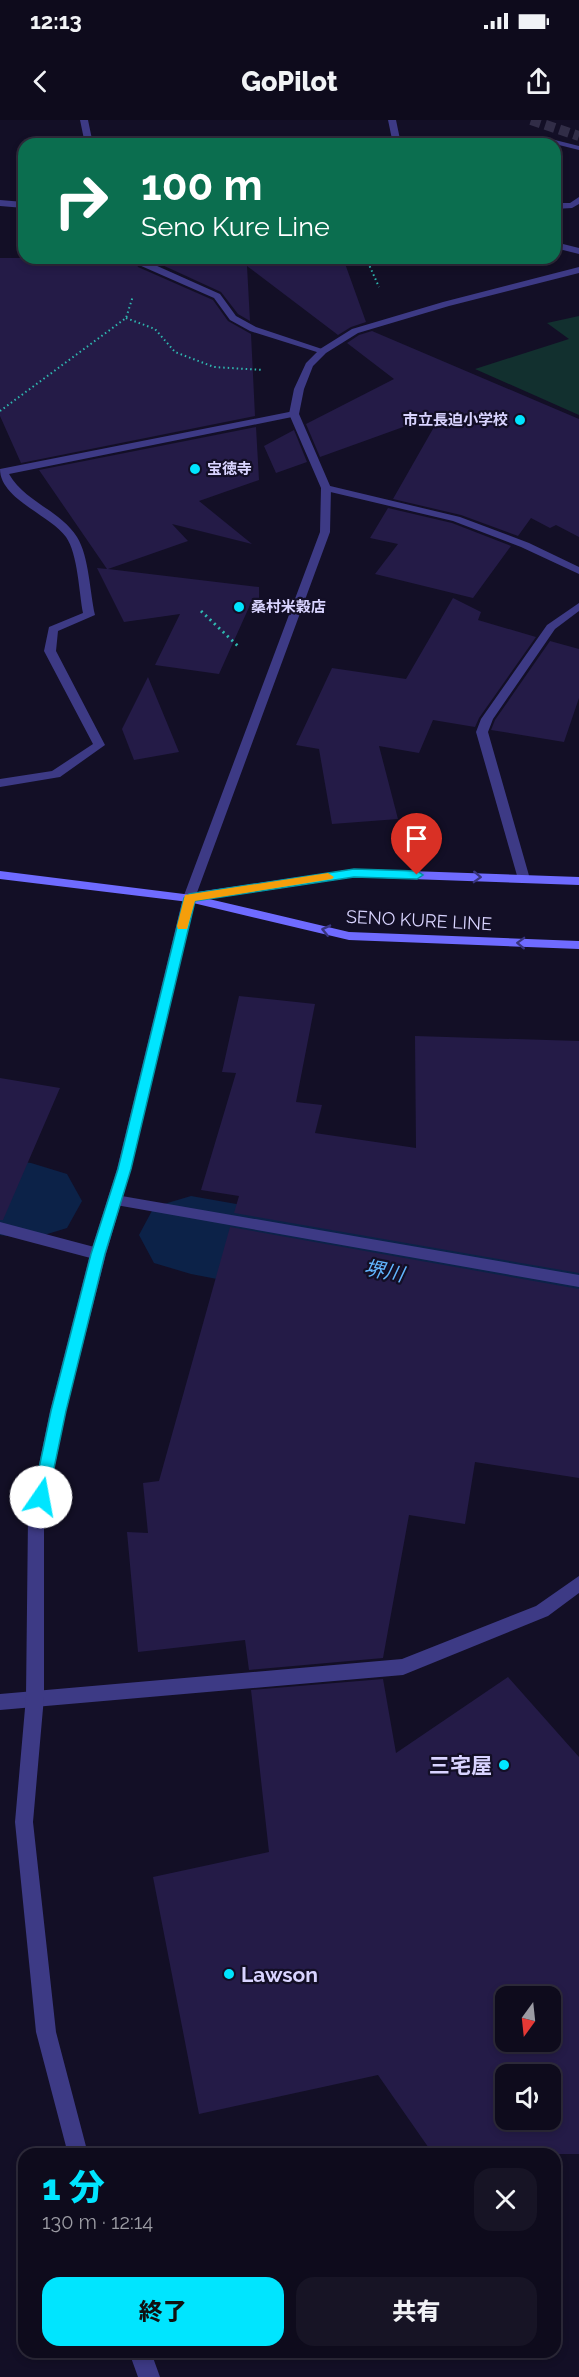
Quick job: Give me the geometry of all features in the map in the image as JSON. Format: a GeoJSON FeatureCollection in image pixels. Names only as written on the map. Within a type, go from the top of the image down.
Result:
{"type":"FeatureCollection","features":[{"type":"Feature","properties":{"kind":"main road","name":"SENO KURE LINE"},"geometry":{"type":"LineString","coordinates":[[189,898],[354,873],[579,881]]}},
{"type":"Feature","properties":{"kind":"main road","name":"SENO KURE LINE"},"geometry":{"type":"LineString","coordinates":[[0,875],[189,898],[349,936],[579,945]]}},
{"type":"Feature","properties":{"kind":"street"},"geometry":{"type":"LineString","coordinates":[[84,120],[88,138]]}},
{"type":"Feature","properties":{"kind":"street"},"geometry":{"type":"LineString","coordinates":[[392,120],[396,138]]}},
{"type":"Feature","properties":{"kind":"street"},"geometry":{"type":"LineString","coordinates":[[561,144],[579,148]]}},
{"type":"Feature","properties":{"kind":"street"},"geometry":{"type":"LineString","coordinates":[[561,206],[572,205],[579,200]]}},
{"type":"Feature","properties":{"kind":"street"},"geometry":{"type":"LineString","coordinates":[[0,203],[18,204]]}},
{"type":"Feature","properties":{"kind":"street"},"geometry":{"type":"LineString","coordinates":[[561,246],[579,251]]}},
{"type":"Feature","properties":{"kind":"street"},"geometry":{"type":"LineString","coordinates":[[148,264],[217,296],[233,318],[253,328],[323,351]]}},
{"type":"Feature","properties":{"kind":"street"},"geometry":{"type":"LineString","coordinates":[[76,2148],[46,2032],[24,1822],[35,1697],[36,1518],[58,1411],[98,1254],[116,1200],[189,898],[325,532],[326,488],[294,414],[299,389],[309,365],[323,351],[356,331],[446,304],[579,270]]}},
{"type":"Feature","properties":{"kind":"street"},"geometry":{"type":"LineString","coordinates":[[0,783],[56,774],[99,745],[50,651],[53,628],[89,615],[73,539],[46,514],[9,487],[1,473],[294,414]]}},
{"type":"Feature","properties":{"kind":"street"},"geometry":{"type":"LineString","coordinates":[[326,488],[456,519],[525,545],[579,571]]}},
{"type":"Feature","properties":{"kind":"street"},"geometry":{"type":"LineString","coordinates":[[524,879],[483,732],[487,719],[551,627],[579,606]]}},
{"type":"Feature","properties":{"kind":"street"},"geometry":{"type":"LineString","coordinates":[[116,1200],[579,1281]]}},
{"type":"Feature","properties":{"kind":"street"},"geometry":{"type":"LineString","coordinates":[[0,1228],[98,1254]]}},
{"type":"Feature","properties":{"kind":"street"},"geometry":{"type":"LineString","coordinates":[[0,1702],[35,1697],[403,1667],[542,1611],[579,1583]]}},
{"type":"Feature","properties":{"kind":"street"},"geometry":{"type":"LineString","coordinates":[[142,2358],[149,2377]]}},
{"type":"Feature","properties":{"kind":"path"},"geometry":{"type":"LineString","coordinates":[[0,411],[126,318],[140,264]]}},
{"type":"Feature","properties":{"kind":"path"},"geometry":{"type":"LineString","coordinates":[[126,318],[155,329],[175,352],[214,367],[305,374]]}},
{"type":"Feature","properties":{"kind":"path"},"geometry":{"type":"LineString","coordinates":[[201,611],[240,648]]}},
{"type":"Feature","properties":{"kind":"green space"},"geometry":{"type":"Polygon","coordinates":[[[579,316],[579,415],[475,369],[569,339],[547,323],[579,316]]]}},
{"type":"Feature","properties":{"kind":"building"},"geometry":{"type":"Polygon","coordinates":[[[0,258],[18,258],[18,264],[137,264],[138,267],[213,300],[228,321],[251,334],[255,416],[21,463],[0,416],[0,258]]]}},
{"type":"Feature","properties":{"kind":"building"},"geometry":{"type":"Polygon","coordinates":[[[160,264],[345,264],[366,322],[338,335],[247,266],[250,321],[238,314],[221,292],[160,264]]]}},
{"type":"Feature","properties":{"kind":"building"},"geometry":{"type":"Polygon","coordinates":[[[372,331],[579,419],[579,537],[556,525],[550,528],[531,518],[518,536],[461,515],[393,499],[442,413],[320,457],[306,424],[394,379],[347,343],[359,335],[372,331]]]}},
{"type":"Feature","properties":{"kind":"building"},"geometry":{"type":"Polygon","coordinates":[[[256,427],[259,480],[199,501],[252,544],[172,524],[188,541],[108,569],[259,587],[259,604],[250,605],[219,674],[155,665],[180,614],[124,622],[97,568],[107,569],[39,470],[256,427]]]}},
{"type":"Feature","properties":{"kind":"building"},"geometry":{"type":"Polygon","coordinates":[[[294,430],[307,462],[276,473],[264,446],[294,430]]]}},
{"type":"Feature","properties":{"kind":"building"},"geometry":{"type":"Polygon","coordinates":[[[388,508],[452,523],[511,546],[473,598],[375,574],[398,544],[370,538],[388,508]]]}},
{"type":"Feature","properties":{"kind":"building"},"geometry":{"type":"Polygon","coordinates":[[[453,598],[481,612],[478,620],[536,637],[475,727],[433,720],[419,753],[379,746],[398,819],[332,824],[319,749],[296,745],[332,668],[406,679],[453,598]]]}},
{"type":"Feature","properties":{"kind":"building"},"geometry":{"type":"Polygon","coordinates":[[[550,641],[579,649],[579,698],[564,742],[491,730],[495,720],[550,641]]]}},
{"type":"Feature","properties":{"kind":"building"},"geometry":{"type":"Polygon","coordinates":[[[148,677],[179,752],[134,760],[122,729],[148,677]]]}},
{"type":"Feature","properties":{"kind":"building"},"geometry":{"type":"Polygon","coordinates":[[[239,996],[315,1004],[296,1102],[322,1105],[315,1133],[416,1148],[415,1036],[579,1041],[579,1273],[234,1213],[239,1196],[201,1190],[236,1073],[222,1072],[239,996]]]}},
{"type":"Feature","properties":{"kind":"building"},"geometry":{"type":"Polygon","coordinates":[[[0,1078],[60,1088],[3,1220],[0,1220],[0,1078]]]}},
{"type":"Feature","properties":{"kind":"building"},"geometry":{"type":"Polygon","coordinates":[[[230,1227],[579,1289],[579,1478],[475,1462],[465,1524],[409,1515],[383,1658],[249,1670],[245,1640],[138,1652],[127,1532],[148,1533],[143,1483],[159,1481],[230,1227]]]}},
{"type":"Feature","properties":{"kind":"building"},"geometry":{"type":"Polygon","coordinates":[[[508,1677],[579,1757],[579,2154],[561,2154],[561,2148],[429,2148],[378,2075],[199,2114],[153,1877],[269,1852],[251,1690],[383,1679],[396,1753],[508,1677]]]}},
{"type":"Feature","properties":{"kind":"waterway","name":"堺川"},"geometry":{"type":"LineString","coordinates":[[0,1197],[31,1201]]}},
{"type":"Feature","properties":{"kind":"waterway","name":"堺川"},"geometry":{"type":"LineString","coordinates":[[191,1235],[441,1281],[579,1299]]}},
{"type":"Feature","properties":{"kind":"tunnel"},"geometry":{"type":"LineString","coordinates":[[531,120],[579,136]]}},
{"type":"Feature","properties":{"kind":"slow traffic"},"geometry":{"type":"LineString","coordinates":[[183,926],[189,898],[328,877]]}},
{"type":"Feature","properties":{"kind":"place","name":"市立長迫小学校"},"geometry":{"type":"Point","coordinates":[520,420]}},
{"type":"Feature","properties":{"kind":"place","name":"宝徳寺"},"geometry":{"type":"Point","coordinates":[195,469]}},
{"type":"Feature","properties":{"kind":"place","name":"桑村米穀店"},"geometry":{"type":"Point","coordinates":[239,607]}},
{"type":"Feature","properties":{"kind":"place","name":"三宅屋"},"geometry":{"type":"Point","coordinates":[504,1765]}},
{"type":"Feature","properties":{"kind":"place","name":"Lawson"},"geometry":{"type":"Point","coordinates":[229,1974]}},
{"type":"Feature","properties":{"kind":"route"},"geometry":{"type":"LineString","coordinates":[[41,1497],[58,1411],[98,1254],[124,1169],[189,898],[354,873],[417,875]]}}]}
